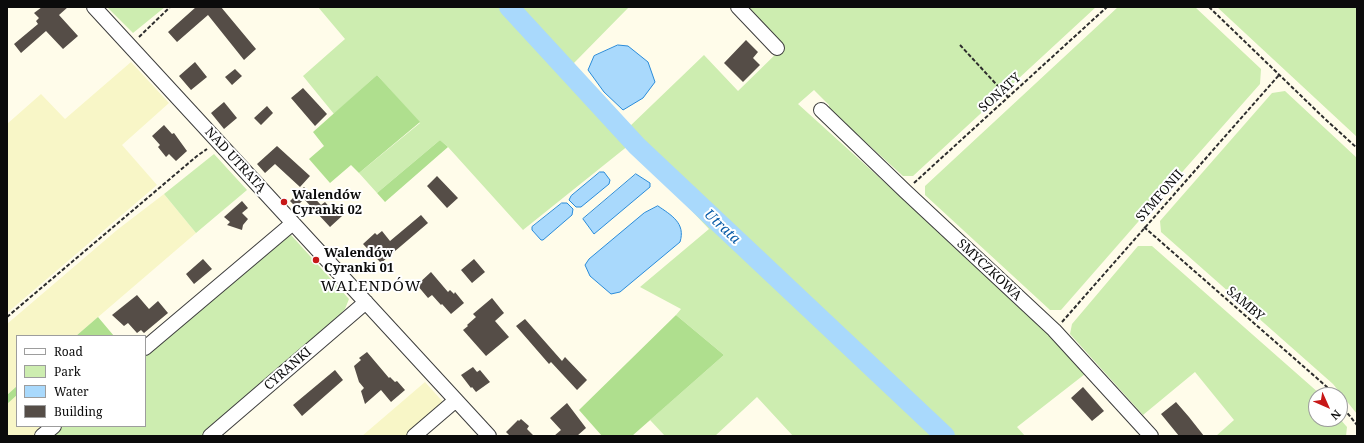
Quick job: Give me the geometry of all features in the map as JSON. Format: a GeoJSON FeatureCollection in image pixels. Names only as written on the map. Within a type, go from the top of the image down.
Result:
{"type":"FeatureCollection","features":[{"type":"Feature","properties":{"kind":"street","name":"NAD UTRATĄ"},"geometry":{"type":"LineString","coordinates":[[94,7],[294,222],[489,436]]}},
{"type":"Feature","properties":{"kind":"street"},"geometry":{"type":"LineString","coordinates":[[738,7],[777,48]]}},
{"type":"Feature","properties":{"kind":"street","name":"SMYCZKOWA"},"geometry":{"type":"LineString","coordinates":[[820,110],[1054,330],[1151,436]]}},
{"type":"Feature","properties":{"kind":"street"},"geometry":{"type":"LineString","coordinates":[[146,347],[294,222]]}},
{"type":"Feature","properties":{"kind":"street","name":"CYRANKI"},"geometry":{"type":"LineString","coordinates":[[210,436],[366,302]]}},
{"type":"Feature","properties":{"kind":"street"},"geometry":{"type":"LineString","coordinates":[[414,436],[456,400]]}},
{"type":"Feature","properties":{"kind":"street"},"geometry":{"type":"LineString","coordinates":[[42,436],[53,427]]}},
{"type":"Feature","properties":{"kind":"path"},"geometry":{"type":"LineString","coordinates":[[130,47],[170,7]]}},
{"type":"Feature","properties":{"kind":"path","name":"SONATY"},"geometry":{"type":"LineString","coordinates":[[905,191],[1107,7]]}},
{"type":"Feature","properties":{"kind":"path"},"geometry":{"type":"LineString","coordinates":[[1209,7],[1357,148]]}},
{"type":"Feature","properties":{"kind":"path"},"geometry":{"type":"LineString","coordinates":[[960,45],[1008,98]]}},
{"type":"Feature","properties":{"kind":"path","name":"SYMFONII"},"geometry":{"type":"LineString","coordinates":[[1054,330],[1279,75]]}},
{"type":"Feature","properties":{"kind":"path"},"geometry":{"type":"LineString","coordinates":[[7,317],[197,156],[218,142]]}},
{"type":"Feature","properties":{"kind":"path","name":"SAMBY"},"geometry":{"type":"LineString","coordinates":[[1144,227],[1327,387]]}},
{"type":"Feature","properties":{"kind":"path"},"geometry":{"type":"LineString","coordinates":[[1348,414],[1357,426]]}},
{"type":"Feature","properties":{"kind":"shaded area"},"geometry":{"type":"Polygon","coordinates":[[[131,62],[169,103],[122,145],[157,185],[7,313],[7,124],[41,94],[65,119],[131,62]]]}},
{"type":"Feature","properties":{"kind":"shaded area"},"geometry":{"type":"Polygon","coordinates":[[[164,194],[196,233],[77,335],[16,335],[16,387],[7,395],[7,324],[117,230],[164,194]]]}},
{"type":"Feature","properties":{"kind":"shaded area"},"geometry":{"type":"Polygon","coordinates":[[[425,382],[444,403],[405,436],[362,436],[425,382]]]}},
{"type":"Feature","properties":{"kind":"shaded area"},"geometry":{"type":"Polygon","coordinates":[[[16,396],[16,427],[48,427],[37,436],[7,436],[7,404],[16,396]]]}},
{"type":"Feature","properties":{"kind":"green space"},"geometry":{"type":"Polygon","coordinates":[[[107,7],[165,7],[133,33],[107,7]]]}},
{"type":"Feature","properties":{"kind":"green space"},"geometry":{"type":"Polygon","coordinates":[[[318,7],[629,7],[572,65],[628,128],[704,55],[738,91],[783,47],[745,7],[1096,7],[913,176],[903,176],[829,109],[829,105],[814,90],[798,104],[1017,302],[1052,337],[1085,374],[1017,427],[1025,436],[793,436],[757,397],[715,436],[665,436],[650,420],[724,355],[676,315],[681,309],[640,287],[709,229],[629,145],[523,230],[440,140],[377,193],[359,173],[420,123],[377,75],[334,114],[303,76],[345,39],[318,7]]]}},
{"type":"Feature","properties":{"kind":"green space"},"geometry":{"type":"Polygon","coordinates":[[[1118,7],[1195,7],[1261,69],[1260,84],[1061,310],[1050,310],[925,195],[925,186],[1118,7]]]}},
{"type":"Feature","properties":{"kind":"green space"},"geometry":{"type":"Polygon","coordinates":[[[1217,7],[1357,7],[1357,137],[1217,7]]]}},
{"type":"Feature","properties":{"kind":"green space"},"geometry":{"type":"Polygon","coordinates":[[[377,75],[420,122],[359,173],[351,165],[330,183],[309,159],[324,146],[313,132],[377,75]]]}},
{"type":"Feature","properties":{"kind":"green space"},"geometry":{"type":"Polygon","coordinates":[[[1285,91],[1357,158],[1357,414],[1348,403],[1348,387],[1335,387],[1161,232],[1160,221],[1272,93],[1285,91]]]}},
{"type":"Feature","properties":{"kind":"green space"},"geometry":{"type":"Polygon","coordinates":[[[440,140],[448,147],[385,202],[377,193],[440,140]]]}},
{"type":"Feature","properties":{"kind":"green space"},"geometry":{"type":"Polygon","coordinates":[[[214,154],[247,190],[196,233],[164,194],[214,154]]]}},
{"type":"Feature","properties":{"kind":"green space"},"geometry":{"type":"Polygon","coordinates":[[[291,235],[349,299],[345,309],[332,323],[201,436],[51,436],[61,427],[146,427],[146,354],[284,236],[291,235]]]}},
{"type":"Feature","properties":{"kind":"green space"},"geometry":{"type":"Polygon","coordinates":[[[1138,246],[1152,246],[1312,387],[1308,387],[1308,427],[1347,427],[1346,436],[1216,436],[1234,420],[1195,372],[1143,415],[1070,334],[1072,324],[1138,246]]]}},
{"type":"Feature","properties":{"kind":"green space"},"geometry":{"type":"Polygon","coordinates":[[[676,315],[724,355],[632,436],[602,436],[579,410],[676,315]]]}},
{"type":"Feature","properties":{"kind":"green space"},"geometry":{"type":"Polygon","coordinates":[[[98,317],[113,335],[77,335],[98,317]]]}},
{"type":"Feature","properties":{"kind":"green space"},"geometry":{"type":"Polygon","coordinates":[[[16,387],[16,396],[7,404],[7,395],[16,387]]]}},
{"type":"Feature","properties":{"kind":"water"},"geometry":{"type":"Polygon","coordinates":[[[618,45],[628,46],[648,62],[655,82],[643,98],[623,110],[604,92],[588,70],[594,56],[618,45]]]}},
{"type":"Feature","properties":{"kind":"water"},"geometry":{"type":"Polygon","coordinates":[[[600,172],[604,172],[610,180],[609,184],[581,207],[576,207],[569,200],[571,196],[600,172]]]}},
{"type":"Feature","properties":{"kind":"water"},"geometry":{"type":"Polygon","coordinates":[[[636,174],[650,183],[650,187],[594,234],[583,219],[636,174]]]}},
{"type":"Feature","properties":{"kind":"water"},"geometry":{"type":"Polygon","coordinates":[[[562,203],[567,203],[573,209],[572,215],[543,240],[541,240],[532,230],[532,227],[562,203]]]}},
{"type":"Feature","properties":{"kind":"water"},"geometry":{"type":"Polygon","coordinates":[[[658,206],[676,220],[681,230],[680,242],[620,292],[611,294],[590,276],[585,265],[589,259],[644,213],[658,206]]]}},
{"type":"Feature","properties":{"kind":"building"},"geometry":{"type":"Polygon","coordinates":[[[42,7],[68,7],[59,15],[78,36],[63,49],[46,31],[21,53],[14,44],[38,24],[36,21],[39,18],[34,13],[42,7]]]}},
{"type":"Feature","properties":{"kind":"building"},"geometry":{"type":"Polygon","coordinates":[[[196,7],[221,7],[256,49],[244,60],[208,15],[177,42],[168,32],[196,7]]]}},
{"type":"Feature","properties":{"kind":"building"},"geometry":{"type":"Polygon","coordinates":[[[746,40],[758,52],[753,58],[760,65],[743,82],[724,63],[746,40]]]}},
{"type":"Feature","properties":{"kind":"building"},"geometry":{"type":"Polygon","coordinates":[[[195,62],[207,77],[191,90],[179,76],[195,62]]]}},
{"type":"Feature","properties":{"kind":"building"},"geometry":{"type":"Polygon","coordinates":[[[235,69],[242,76],[232,85],[225,77],[235,69]]]}},
{"type":"Feature","properties":{"kind":"building"},"geometry":{"type":"Polygon","coordinates":[[[303,88],[327,114],[315,126],[291,98],[303,88]]]}},
{"type":"Feature","properties":{"kind":"building"},"geometry":{"type":"Polygon","coordinates":[[[224,102],[237,118],[224,129],[211,113],[224,102]]]}},
{"type":"Feature","properties":{"kind":"building"},"geometry":{"type":"Polygon","coordinates":[[[267,106],[273,113],[261,125],[254,118],[267,106]]]}},
{"type":"Feature","properties":{"kind":"building"},"geometry":{"type":"Polygon","coordinates":[[[164,125],[172,134],[174,133],[187,151],[176,161],[169,154],[166,157],[158,147],[160,145],[152,136],[164,125]]]}},
{"type":"Feature","properties":{"kind":"building"},"geometry":{"type":"Polygon","coordinates":[[[277,146],[310,176],[300,187],[275,164],[265,173],[257,164],[277,146]]]}},
{"type":"Feature","properties":{"kind":"building"},"geometry":{"type":"Polygon","coordinates":[[[437,176],[458,198],[447,208],[427,186],[437,176]]]}},
{"type":"Feature","properties":{"kind":"building"},"geometry":{"type":"Polygon","coordinates":[[[304,187],[321,205],[325,202],[332,210],[335,208],[342,216],[330,227],[304,199],[296,207],[290,201],[304,187]]]}},
{"type":"Feature","properties":{"kind":"building"},"geometry":{"type":"Polygon","coordinates":[[[242,201],[248,208],[242,213],[248,219],[243,225],[242,230],[227,225],[230,222],[224,217],[242,201]]]}},
{"type":"Feature","properties":{"kind":"building"},"geometry":{"type":"Polygon","coordinates":[[[421,215],[428,223],[381,263],[363,244],[375,233],[377,235],[382,231],[390,241],[421,215]]]}},
{"type":"Feature","properties":{"kind":"building"},"geometry":{"type":"Polygon","coordinates":[[[203,259],[212,269],[194,284],[186,274],[203,259]]]}},
{"type":"Feature","properties":{"kind":"building"},"geometry":{"type":"Polygon","coordinates":[[[474,259],[485,272],[472,283],[461,270],[474,259]]]}},
{"type":"Feature","properties":{"kind":"building"},"geometry":{"type":"Polygon","coordinates":[[[431,272],[448,292],[450,290],[454,294],[455,292],[464,303],[451,314],[432,295],[428,298],[417,285],[431,272]]]}},
{"type":"Feature","properties":{"kind":"building"},"geometry":{"type":"Polygon","coordinates":[[[137,295],[149,309],[158,301],[168,313],[144,333],[141,330],[137,333],[128,323],[124,326],[112,315],[137,295]]]}},
{"type":"Feature","properties":{"kind":"building"},"geometry":{"type":"Polygon","coordinates":[[[492,298],[504,313],[495,321],[509,337],[486,356],[463,330],[476,317],[473,314],[492,298]]]}},
{"type":"Feature","properties":{"kind":"building"},"geometry":{"type":"Polygon","coordinates":[[[525,319],[562,361],[565,357],[587,380],[577,390],[551,362],[549,364],[516,326],[525,319]]]}},
{"type":"Feature","properties":{"kind":"building"},"geometry":{"type":"Polygon","coordinates":[[[367,352],[389,378],[390,377],[395,382],[397,381],[405,390],[391,402],[381,390],[365,404],[361,391],[364,388],[359,382],[354,366],[361,360],[359,358],[367,352]]]}},
{"type":"Feature","properties":{"kind":"building"},"geometry":{"type":"Polygon","coordinates":[[[473,367],[477,372],[480,370],[490,382],[476,392],[461,375],[473,367]]]}},
{"type":"Feature","properties":{"kind":"building"},"geometry":{"type":"Polygon","coordinates":[[[335,370],[343,380],[302,416],[293,405],[335,370]]]}},
{"type":"Feature","properties":{"kind":"building"},"geometry":{"type":"Polygon","coordinates":[[[1083,387],[1104,411],[1092,421],[1071,398],[1083,387]]]}},
{"type":"Feature","properties":{"kind":"building"},"geometry":{"type":"Polygon","coordinates":[[[1176,402],[1204,436],[1179,436],[1161,414],[1176,402]]]}},
{"type":"Feature","properties":{"kind":"building"},"geometry":{"type":"Polygon","coordinates":[[[567,403],[586,428],[577,436],[554,436],[561,430],[550,418],[567,403]]]}},
{"type":"Feature","properties":{"kind":"building"},"geometry":{"type":"Polygon","coordinates":[[[521,419],[529,426],[527,429],[534,436],[510,436],[506,432],[518,420],[519,421],[521,419]]]}},
{"type":"Feature","properties":{"kind":"waterway","name":"Utrata"},"geometry":{"type":"LineString","coordinates":[[509,7],[637,146],[945,436]]}},
{"type":"Feature","properties":{"kind":"place","name":"Walendów Cyranki 02"},"geometry":{"type":"Point","coordinates":[284,202]}},
{"type":"Feature","properties":{"kind":"place","name":"Walendów Cyranki 01"},"geometry":{"type":"Point","coordinates":[316,260]}},
{"type":"Feature","properties":{"kind":"district","name":"WALENDÓW"},"geometry":{"type":"Point","coordinates":[371,287]}}]}
